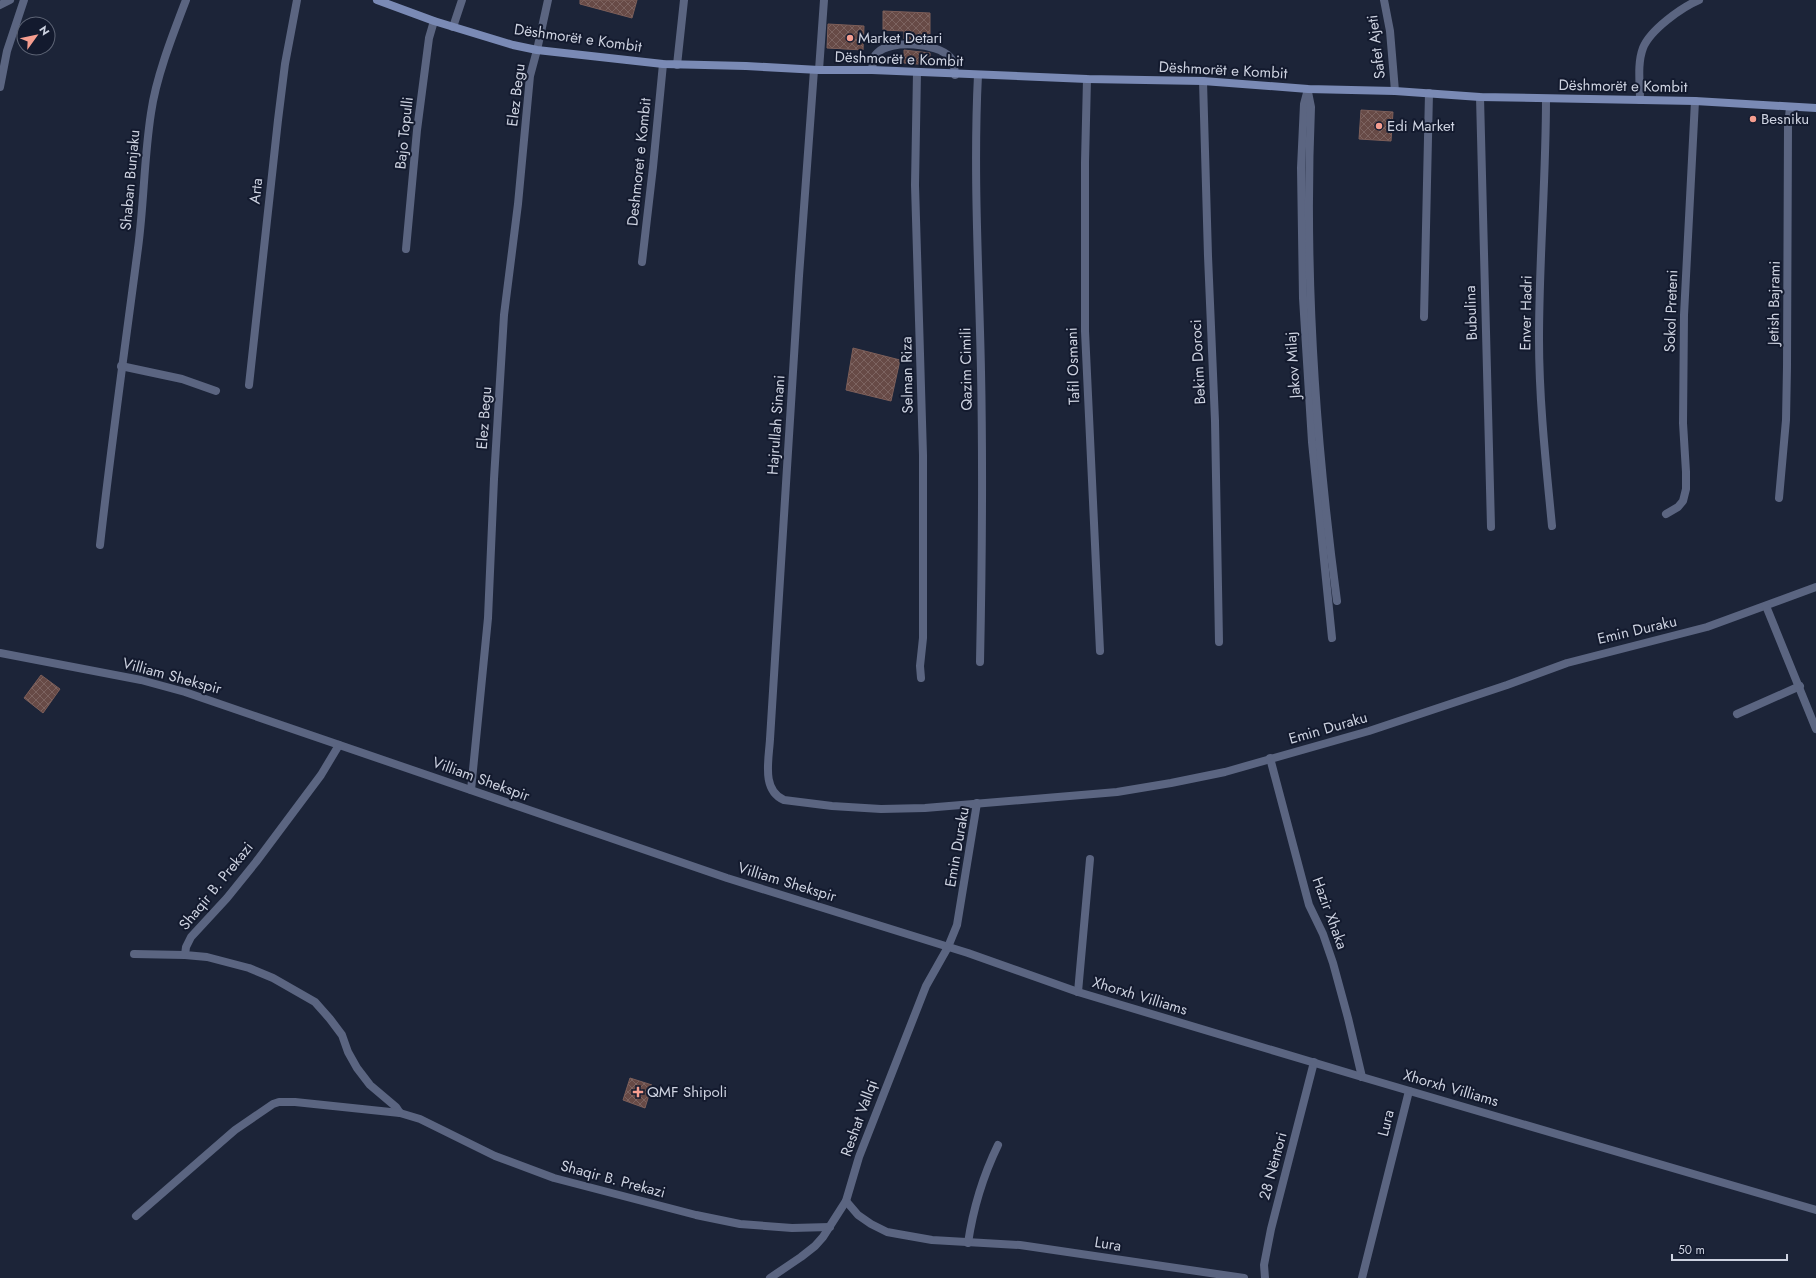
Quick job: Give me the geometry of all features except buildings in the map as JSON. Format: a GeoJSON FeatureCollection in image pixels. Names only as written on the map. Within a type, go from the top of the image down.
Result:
{"type":"FeatureCollection","features":[{"type":"Feature","properties":{"kind":"main road","name":"Dëshmorët e Kombit"},"geometry":{"type":"LineString","coordinates":[[377,0],[434,21],[537,50],[663,64],[746,66],[816,70],[872,70],[955,75],[1203,82],[1308,89],[1394,91],[1480,97],[1695,101],[1816,108]]}},
{"type":"Feature","properties":{"kind":"street"},"geometry":{"type":"LineString","coordinates":[[0,5],[10,0]]}},
{"type":"Feature","properties":{"kind":"street"},"geometry":{"type":"LineString","coordinates":[[0,87],[7,51],[24,0]]}},
{"type":"Feature","properties":{"kind":"street","name":"Shaban Bunjaku"},"geometry":{"type":"LineString","coordinates":[[100,545],[121,366],[139,246],[151,111],[174,32],[186,0]]}},
{"type":"Feature","properties":{"kind":"street","name":"Arta"},"geometry":{"type":"LineString","coordinates":[[249,385],[278,120],[285,64],[297,0]]}},
{"type":"Feature","properties":{"kind":"street"},"geometry":{"type":"LineString","coordinates":[[454,27],[462,0]]}},
{"type":"Feature","properties":{"kind":"street","name":"Elez Begu"},"geometry":{"type":"LineString","coordinates":[[471,790],[488,618],[494,479],[504,315],[520,182],[530,76],[548,0]]}},
{"type":"Feature","properties":{"kind":"street"},"geometry":{"type":"LineString","coordinates":[[677,65],[684,0]]}},
{"type":"Feature","properties":{"kind":"street"},"geometry":{"type":"LineString","coordinates":[[816,70],[824,0]]}},
{"type":"Feature","properties":{"kind":"street","name":"Safet Ajeti"},"geometry":{"type":"LineString","coordinates":[[1384,0],[1390,31],[1394,91]]}},
{"type":"Feature","properties":{"kind":"street"},"geometry":{"type":"LineString","coordinates":[[1640,100],[1639,62],[1643,46],[1664,22],[1690,4],[1699,0]]}},
{"type":"Feature","properties":{"kind":"street","name":"Bajo Topulli"},"geometry":{"type":"LineString","coordinates":[[406,249],[417,130],[429,38],[434,21]]}},
{"type":"Feature","properties":{"kind":"street"},"geometry":{"type":"LineString","coordinates":[[872,70],[873,59],[882,49],[891,46],[922,46],[935,48],[951,58],[954,65],[955,75]]}},
{"type":"Feature","properties":{"kind":"street","name":"Deshmoret e Kombit"},"geometry":{"type":"LineString","coordinates":[[642,262],[663,64]]}},
{"type":"Feature","properties":{"kind":"street","name":"Hajrullah Sinani"},"geometry":{"type":"LineString","coordinates":[[816,70],[799,276],[768,781],[774,794],[784,800],[824,805],[895,809],[977,803]]}},
{"type":"Feature","properties":{"kind":"street","name":"Selman Riza"},"geometry":{"type":"LineString","coordinates":[[917,72],[916,193],[923,455],[921,678]]}},
{"type":"Feature","properties":{"kind":"street","name":"Qazim Cimili"},"geometry":{"type":"LineString","coordinates":[[978,75],[975,143],[982,457],[980,662]]}},
{"type":"Feature","properties":{"kind":"street","name":"Tafil Osmani"},"geometry":{"type":"LineString","coordinates":[[1087,79],[1085,331],[1100,651]]}},
{"type":"Feature","properties":{"kind":"street","name":"Bekim Doroci"},"geometry":{"type":"LineString","coordinates":[[1203,82],[1215,421],[1219,642]]}},
{"type":"Feature","properties":{"kind":"street"},"geometry":{"type":"LineString","coordinates":[[1308,89],[1311,107],[1308,225],[1319,443],[1338,601]]}},
{"type":"Feature","properties":{"kind":"street","name":"Jakov Milaj"},"geometry":{"type":"LineString","coordinates":[[1308,89],[1304,104],[1301,168],[1303,298],[1313,457],[1332,638]]}},
{"type":"Feature","properties":{"kind":"street"},"geometry":{"type":"LineString","coordinates":[[1424,317],[1429,93]]}},
{"type":"Feature","properties":{"kind":"street","name":"Bubulina"},"geometry":{"type":"LineString","coordinates":[[1480,97],[1491,527]]}},
{"type":"Feature","properties":{"kind":"street","name":"Enver Hadri"},"geometry":{"type":"LineString","coordinates":[[1546,99],[1546,170],[1539,339],[1544,452],[1552,526]]}},
{"type":"Feature","properties":{"kind":"street","name":"Sokol Preteni"},"geometry":{"type":"LineString","coordinates":[[1666,514],[1683,501],[1686,489],[1683,423],[1684,315],[1695,101]]}},
{"type":"Feature","properties":{"kind":"street","name":"Jetish Bajrami"},"geometry":{"type":"LineString","coordinates":[[1779,498],[1786,420],[1789,256],[1788,127],[1790,107]]}},
{"type":"Feature","properties":{"kind":"street"},"geometry":{"type":"LineString","coordinates":[[121,366],[182,379],[216,391]]}},
{"type":"Feature","properties":{"kind":"street","name":"Emin Duraku"},"geometry":{"type":"LineString","coordinates":[[948,947],[957,925],[960,912],[977,803],[1125,790],[1171,783],[1225,772],[1369,731],[1602,652],[1682,634],[1766,606],[1816,587]]}},
{"type":"Feature","properties":{"kind":"street"},"geometry":{"type":"LineString","coordinates":[[1766,606],[1800,686],[1816,729]]}},
{"type":"Feature","properties":{"kind":"street","name":"Villiam Shekspir"},"geometry":{"type":"LineString","coordinates":[[0,653],[141,680],[185,692],[726,878],[948,947]]}},
{"type":"Feature","properties":{"kind":"street"},"geometry":{"type":"LineString","coordinates":[[1737,714],[1800,686]]}},
{"type":"Feature","properties":{"kind":"street","name":"Shaqir B. Prekazi"},"geometry":{"type":"LineString","coordinates":[[339,745],[321,775],[256,862],[227,898],[191,937],[186,947],[185,955],[207,957],[250,968],[279,981],[315,1002],[342,1035],[348,1052],[366,1079],[400,1113]]}},
{"type":"Feature","properties":{"kind":"street","name":"Hazir Xhaka"},"geometry":{"type":"LineString","coordinates":[[1270,758],[1310,904],[1323,934],[1333,963],[1362,1077]]}},
{"type":"Feature","properties":{"kind":"street","name":"Xhorxh Villiams"},"geometry":{"type":"LineString","coordinates":[[1078,992],[1090,859]]}},
{"type":"Feature","properties":{"kind":"street","name":"Xhorxh Villiams"},"geometry":{"type":"LineString","coordinates":[[948,947],[1078,992],[1816,1210]]}},
{"type":"Feature","properties":{"kind":"street","name":"Reshat Vallqi"},"geometry":{"type":"LineString","coordinates":[[770,1278],[815,1246],[830,1227],[846,1201],[859,1157],[917,1007],[926,986],[948,947]]}},
{"type":"Feature","properties":{"kind":"street"},"geometry":{"type":"LineString","coordinates":[[134,954],[185,955]]}},
{"type":"Feature","properties":{"kind":"street","name":"28 Nëntori"},"geometry":{"type":"LineString","coordinates":[[1265,1278],[1264,1265],[1271,1229],[1314,1062]]}},
{"type":"Feature","properties":{"kind":"street","name":"Lura"},"geometry":{"type":"LineString","coordinates":[[1362,1278],[1409,1091]]}},
{"type":"Feature","properties":{"kind":"street","name":"Shaqir B. Prekazi"},"geometry":{"type":"LineString","coordinates":[[136,1216],[235,1130],[273,1104],[279,1102],[295,1102],[400,1113],[420,1118],[495,1156],[524,1168],[611,1194],[696,1215],[740,1224],[792,1228],[830,1227]]}},
{"type":"Feature","properties":{"kind":"street"},"geometry":{"type":"LineString","coordinates":[[968,1243],[972,1212],[990,1161],[998,1145]]}},
{"type":"Feature","properties":{"kind":"street","name":"Lura"},"geometry":{"type":"LineString","coordinates":[[846,1201],[858,1215],[887,1232],[932,1240],[1020,1245],[1244,1278]]}},
{"type":"Feature","properties":{"kind":"place","name":"Market Detari"},"geometry":{"type":"Point","coordinates":[850,38]}},
{"type":"Feature","properties":{"kind":"place","name":"Besniku"},"geometry":{"type":"Point","coordinates":[1753,119]}},
{"type":"Feature","properties":{"kind":"place","name":"Edi Market"},"geometry":{"type":"Point","coordinates":[1379,126]}},
{"type":"Feature","properties":{"kind":"place","name":"QMF Shipoli"},"geometry":{"type":"Point","coordinates":[638,1092]}}]}
